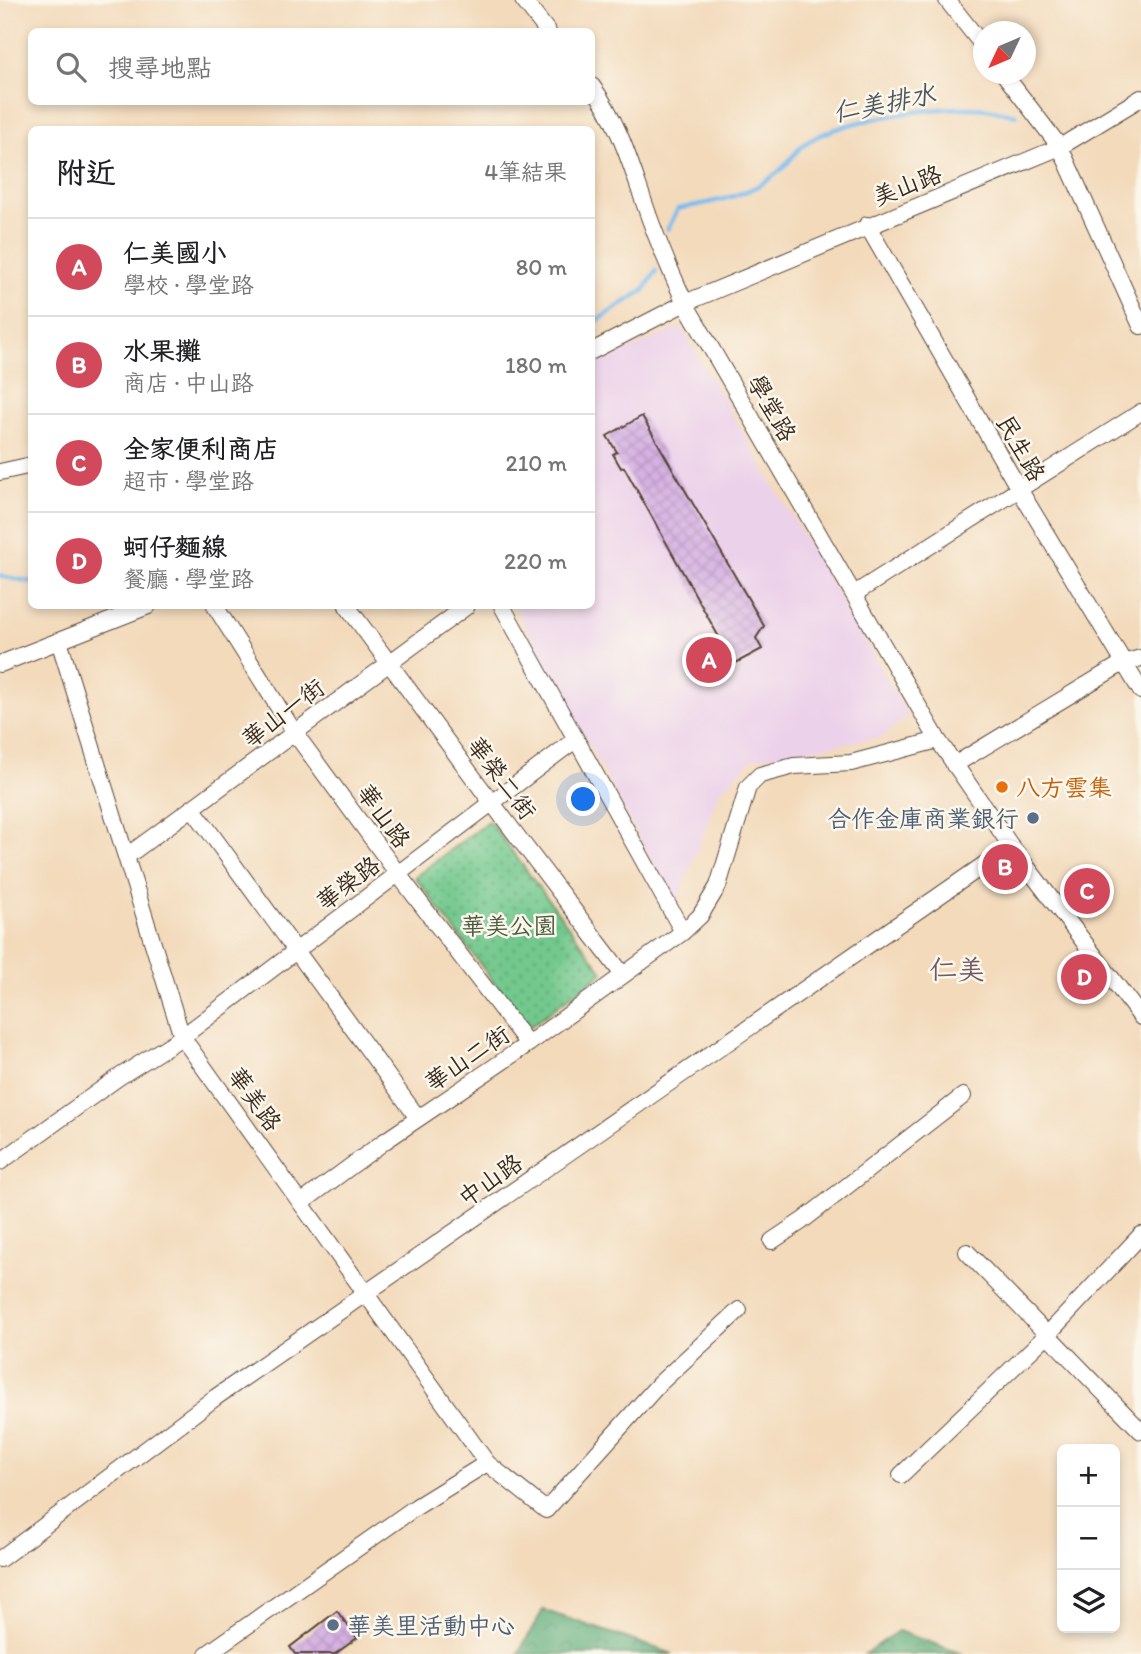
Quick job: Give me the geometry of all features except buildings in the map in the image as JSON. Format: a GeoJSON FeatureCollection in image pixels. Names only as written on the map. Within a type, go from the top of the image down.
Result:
{"type":"FeatureCollection","features":[{"type":"Feature","properties":{"kind":"street"},"geometry":{"type":"LineString","coordinates":[[523,0],[545,28]]}},
{"type":"Feature","properties":{"kind":"street"},"geometry":{"type":"LineString","coordinates":[[947,0],[973,33]]}},
{"type":"Feature","properties":{"kind":"street"},"geometry":{"type":"LineString","coordinates":[[1012,84],[1060,146],[1141,326]]}},
{"type":"Feature","properties":{"kind":"street","name":"學堂路"},"geometry":{"type":"LineString","coordinates":[[595,90],[607,106],[620,134],[660,248],[685,303],[938,740],[1011,846],[1141,1017]]}},
{"type":"Feature","properties":{"kind":"street","name":"美山路"},"geometry":{"type":"LineString","coordinates":[[595,349],[685,303],[1060,146],[1141,98]]}},
{"type":"Feature","properties":{"kind":"street","name":"民生路"},"geometry":{"type":"LineString","coordinates":[[867,225],[1019,489],[1141,691]]}},
{"type":"Feature","properties":{"kind":"street"},"geometry":{"type":"LineString","coordinates":[[854,594],[1141,412]]}},
{"type":"Feature","properties":{"kind":"street"},"geometry":{"type":"LineString","coordinates":[[0,472],[28,466]]}},
{"type":"Feature","properties":{"kind":"street"},"geometry":{"type":"LineString","coordinates":[[0,664],[140,609]]}},
{"type":"Feature","properties":{"kind":"street","name":"華山路"},"geometry":{"type":"LineString","coordinates":[[217,609],[294,733],[528,1044]]}},
{"type":"Feature","properties":{"kind":"street","name":"華榮二街"},"geometry":{"type":"LineString","coordinates":[[349,609],[623,975]]}},
{"type":"Feature","properties":{"kind":"street","name":"華山一街"},"geometry":{"type":"LineString","coordinates":[[127,856],[463,609]]}},
{"type":"Feature","properties":{"kind":"street"},"geometry":{"type":"LineString","coordinates":[[504,609],[684,932]]}},
{"type":"Feature","properties":{"kind":"street","name":"華美路"},"geometry":{"type":"LineString","coordinates":[[59,641],[182,1037],[487,1463],[546,1510],[659,1384],[739,1310]]}},
{"type":"Feature","properties":{"kind":"street"},"geometry":{"type":"LineString","coordinates":[[954,765],[1123,663],[1141,658]]}},
{"type":"Feature","properties":{"kind":"street","name":"華榮路"},"geometry":{"type":"LineString","coordinates":[[0,1162],[119,1077],[182,1037],[575,740]]}},
{"type":"Feature","properties":{"kind":"street","name":"華山二街"},"geometry":{"type":"LineString","coordinates":[[302,1203],[418,1118],[528,1044],[684,932],[700,916],[718,886],[748,787],[760,775],[794,766],[851,763],[938,740]]}},
{"type":"Feature","properties":{"kind":"street"},"geometry":{"type":"LineString","coordinates":[[193,809],[418,1118]]}},
{"type":"Feature","properties":{"kind":"street","name":"中山路"},"geometry":{"type":"LineString","coordinates":[[0,1559],[216,1397],[1011,846]]}},
{"type":"Feature","properties":{"kind":"street"},"geometry":{"type":"LineString","coordinates":[[772,1241],[802,1221],[963,1096]]}},
{"type":"Feature","properties":{"kind":"street"},"geometry":{"type":"LineString","coordinates":[[901,1475],[1048,1334],[1141,1235]]}},
{"type":"Feature","properties":{"kind":"street"},"geometry":{"type":"LineString","coordinates":[[967,1252],[1141,1431]]}},
{"type":"Feature","properties":{"kind":"street"},"geometry":{"type":"LineString","coordinates":[[207,1654],[415,1507],[487,1463]]}},
{"type":"Feature","properties":{"kind":"shaded area"},"geometry":{"type":"Polygon","coordinates":[[[681,327],[908,715],[883,737],[752,759],[718,794],[676,906],[516,609],[595,609],[595,364],[681,327]]]}},
{"type":"Feature","properties":{"kind":"green space","name":"華美公園"},"geometry":{"type":"Polygon","coordinates":[[[489,821],[603,972],[528,1028],[415,877],[489,821]]]}},
{"type":"Feature","properties":{"kind":"green space"},"geometry":{"type":"Polygon","coordinates":[[[543,1610],[673,1654],[518,1654],[543,1610]]]}},
{"type":"Feature","properties":{"kind":"green space"},"geometry":{"type":"Polygon","coordinates":[[[898,1631],[963,1654],[865,1654],[898,1631]]]}},
{"type":"Feature","properties":{"kind":"waterway","name":"仁美排水"},"geometry":{"type":"LineString","coordinates":[[668,229],[678,209],[730,197],[754,188],[781,170],[802,146],[836,129],[884,117],[955,108],[978,108],[1016,115]]}},
{"type":"Feature","properties":{"kind":"waterway","name":"仁美排水"},"geometry":{"type":"LineString","coordinates":[[595,322],[644,290],[656,271]]}},
{"type":"Feature","properties":{"kind":"waterway","name":"仁美排水"},"geometry":{"type":"LineString","coordinates":[[0,576],[28,581]]}},
{"type":"Feature","properties":{"kind":"place","name":"仁美國小"},"geometry":{"type":"Point","coordinates":[709,660]}},
{"type":"Feature","properties":{"kind":"place","name":"八方雲集"},"geometry":{"type":"Point","coordinates":[1002,787]}},
{"type":"Feature","properties":{"kind":"place","name":"合作金庫商業銀行"},"geometry":{"type":"Point","coordinates":[1033,818]}},
{"type":"Feature","properties":{"kind":"place","name":"水果攤"},"geometry":{"type":"Point","coordinates":[1005,867]}},
{"type":"Feature","properties":{"kind":"place","name":"全家便利商店"},"geometry":{"type":"Point","coordinates":[1087,891]}},
{"type":"Feature","properties":{"kind":"place","name":"蚵仔麵線"},"geometry":{"type":"Point","coordinates":[1084,977]}},
{"type":"Feature","properties":{"kind":"place","name":"華美里活動中心"},"geometry":{"type":"Point","coordinates":[333,1625]}},
{"type":"Feature","properties":{"kind":"district","name":"仁美"},"geometry":{"type":"Point","coordinates":[957,969]}}]}
